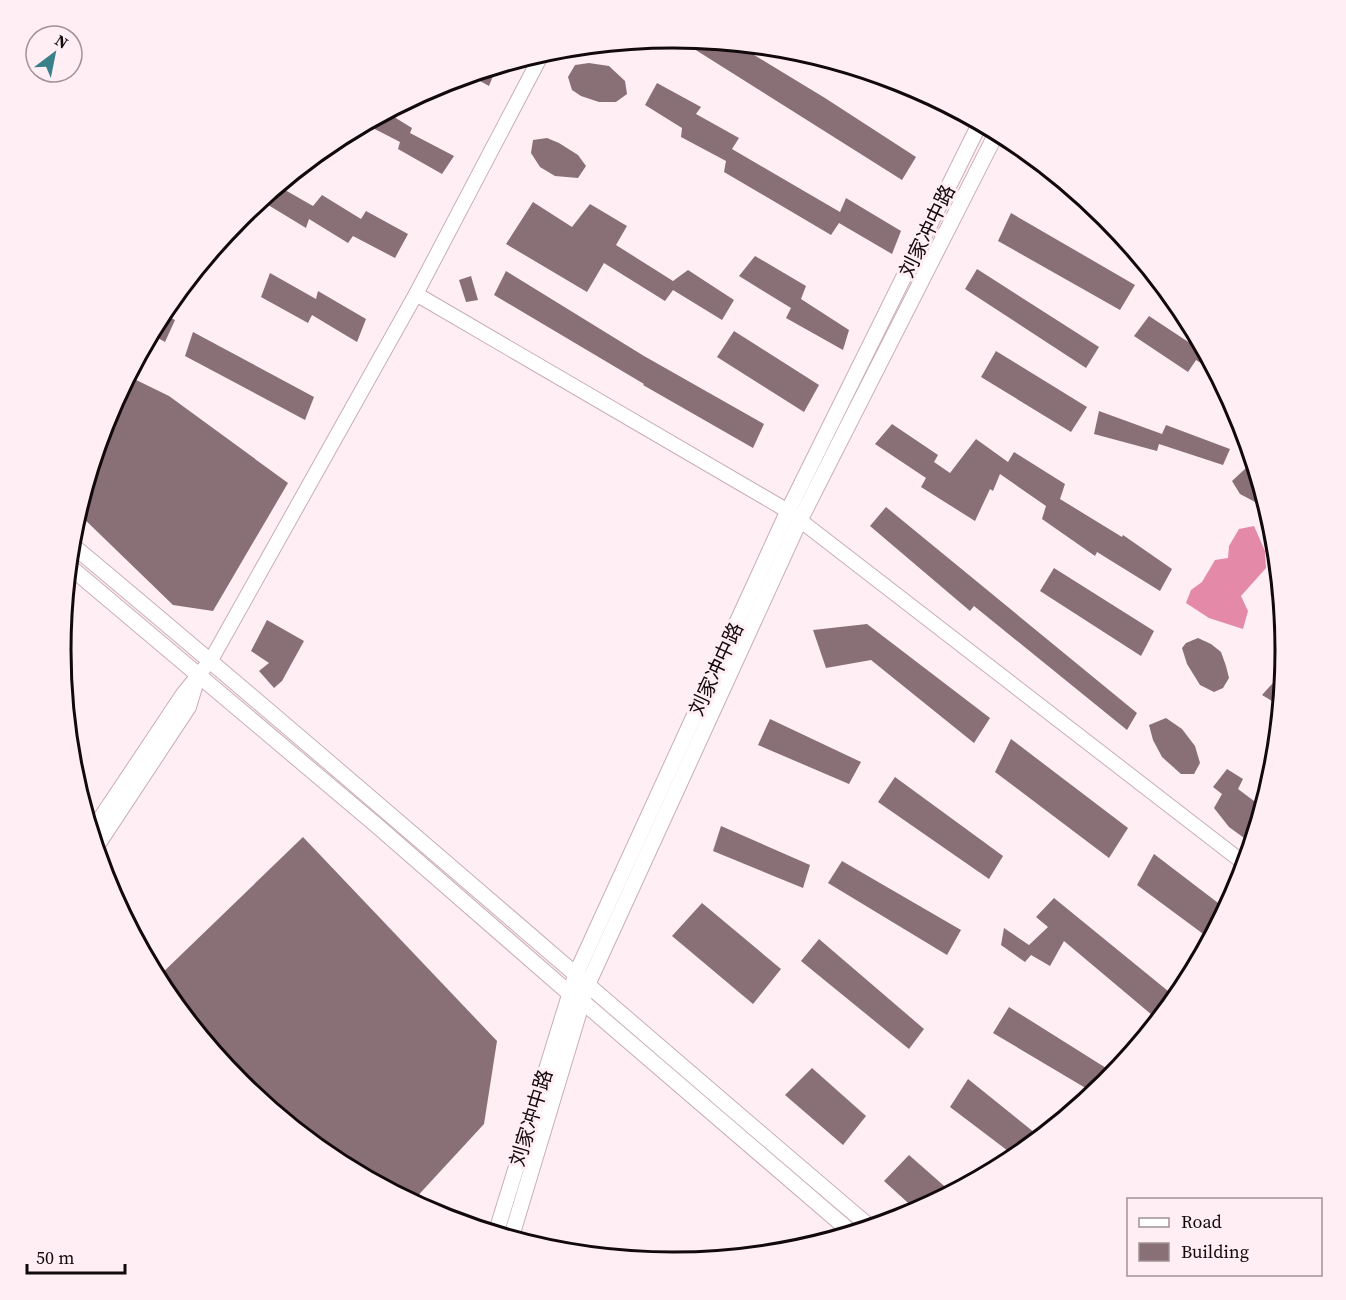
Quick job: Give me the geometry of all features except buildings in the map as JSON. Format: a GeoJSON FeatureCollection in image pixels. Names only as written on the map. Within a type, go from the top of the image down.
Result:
{"type":"FeatureCollection","features":[{"type":"Feature","properties":{"kind":"main road","name":"刘家冲中路"},"geometry":{"type":"LineString","coordinates":[[498,1226],[576,974],[976,130]]}},
{"type":"Feature","properties":{"kind":"main road","name":"刘家冲中路"},"geometry":{"type":"LineString","coordinates":[[513,1230],[587,986],[794,516],[993,140]]}},
{"type":"Feature","properties":{"kind":"main road"},"geometry":{"type":"LineString","coordinates":[[80,551],[211,660],[576,974],[587,986],[863,1221]]}},
{"type":"Feature","properties":{"kind":"main road"},"geometry":{"type":"LineString","coordinates":[[76,572],[199,674],[844,1227]]}},
{"type":"Feature","properties":{"kind":"street"},"geometry":{"type":"LineString","coordinates":[[97,823],[183,693],[211,660],[416,294],[536,65]]}},
{"type":"Feature","properties":{"kind":"street"},"geometry":{"type":"LineString","coordinates":[[416,294],[794,516],[1237,858]]}},
{"type":"Feature","properties":{"kind":"street"},"geometry":{"type":"LineString","coordinates":[[102,839],[189,707],[199,674]]}},
{"type":"Feature","properties":{"kind":"shaded area"},"geometry":{"type":"Polygon","coordinates":[[[1254,526],[1265,551],[1266,568],[1241,596],[1248,611],[1243,629],[1209,618],[1186,603],[1191,590],[1202,582],[1215,560],[1228,558],[1229,546],[1239,529],[1254,526]]]}}]}
